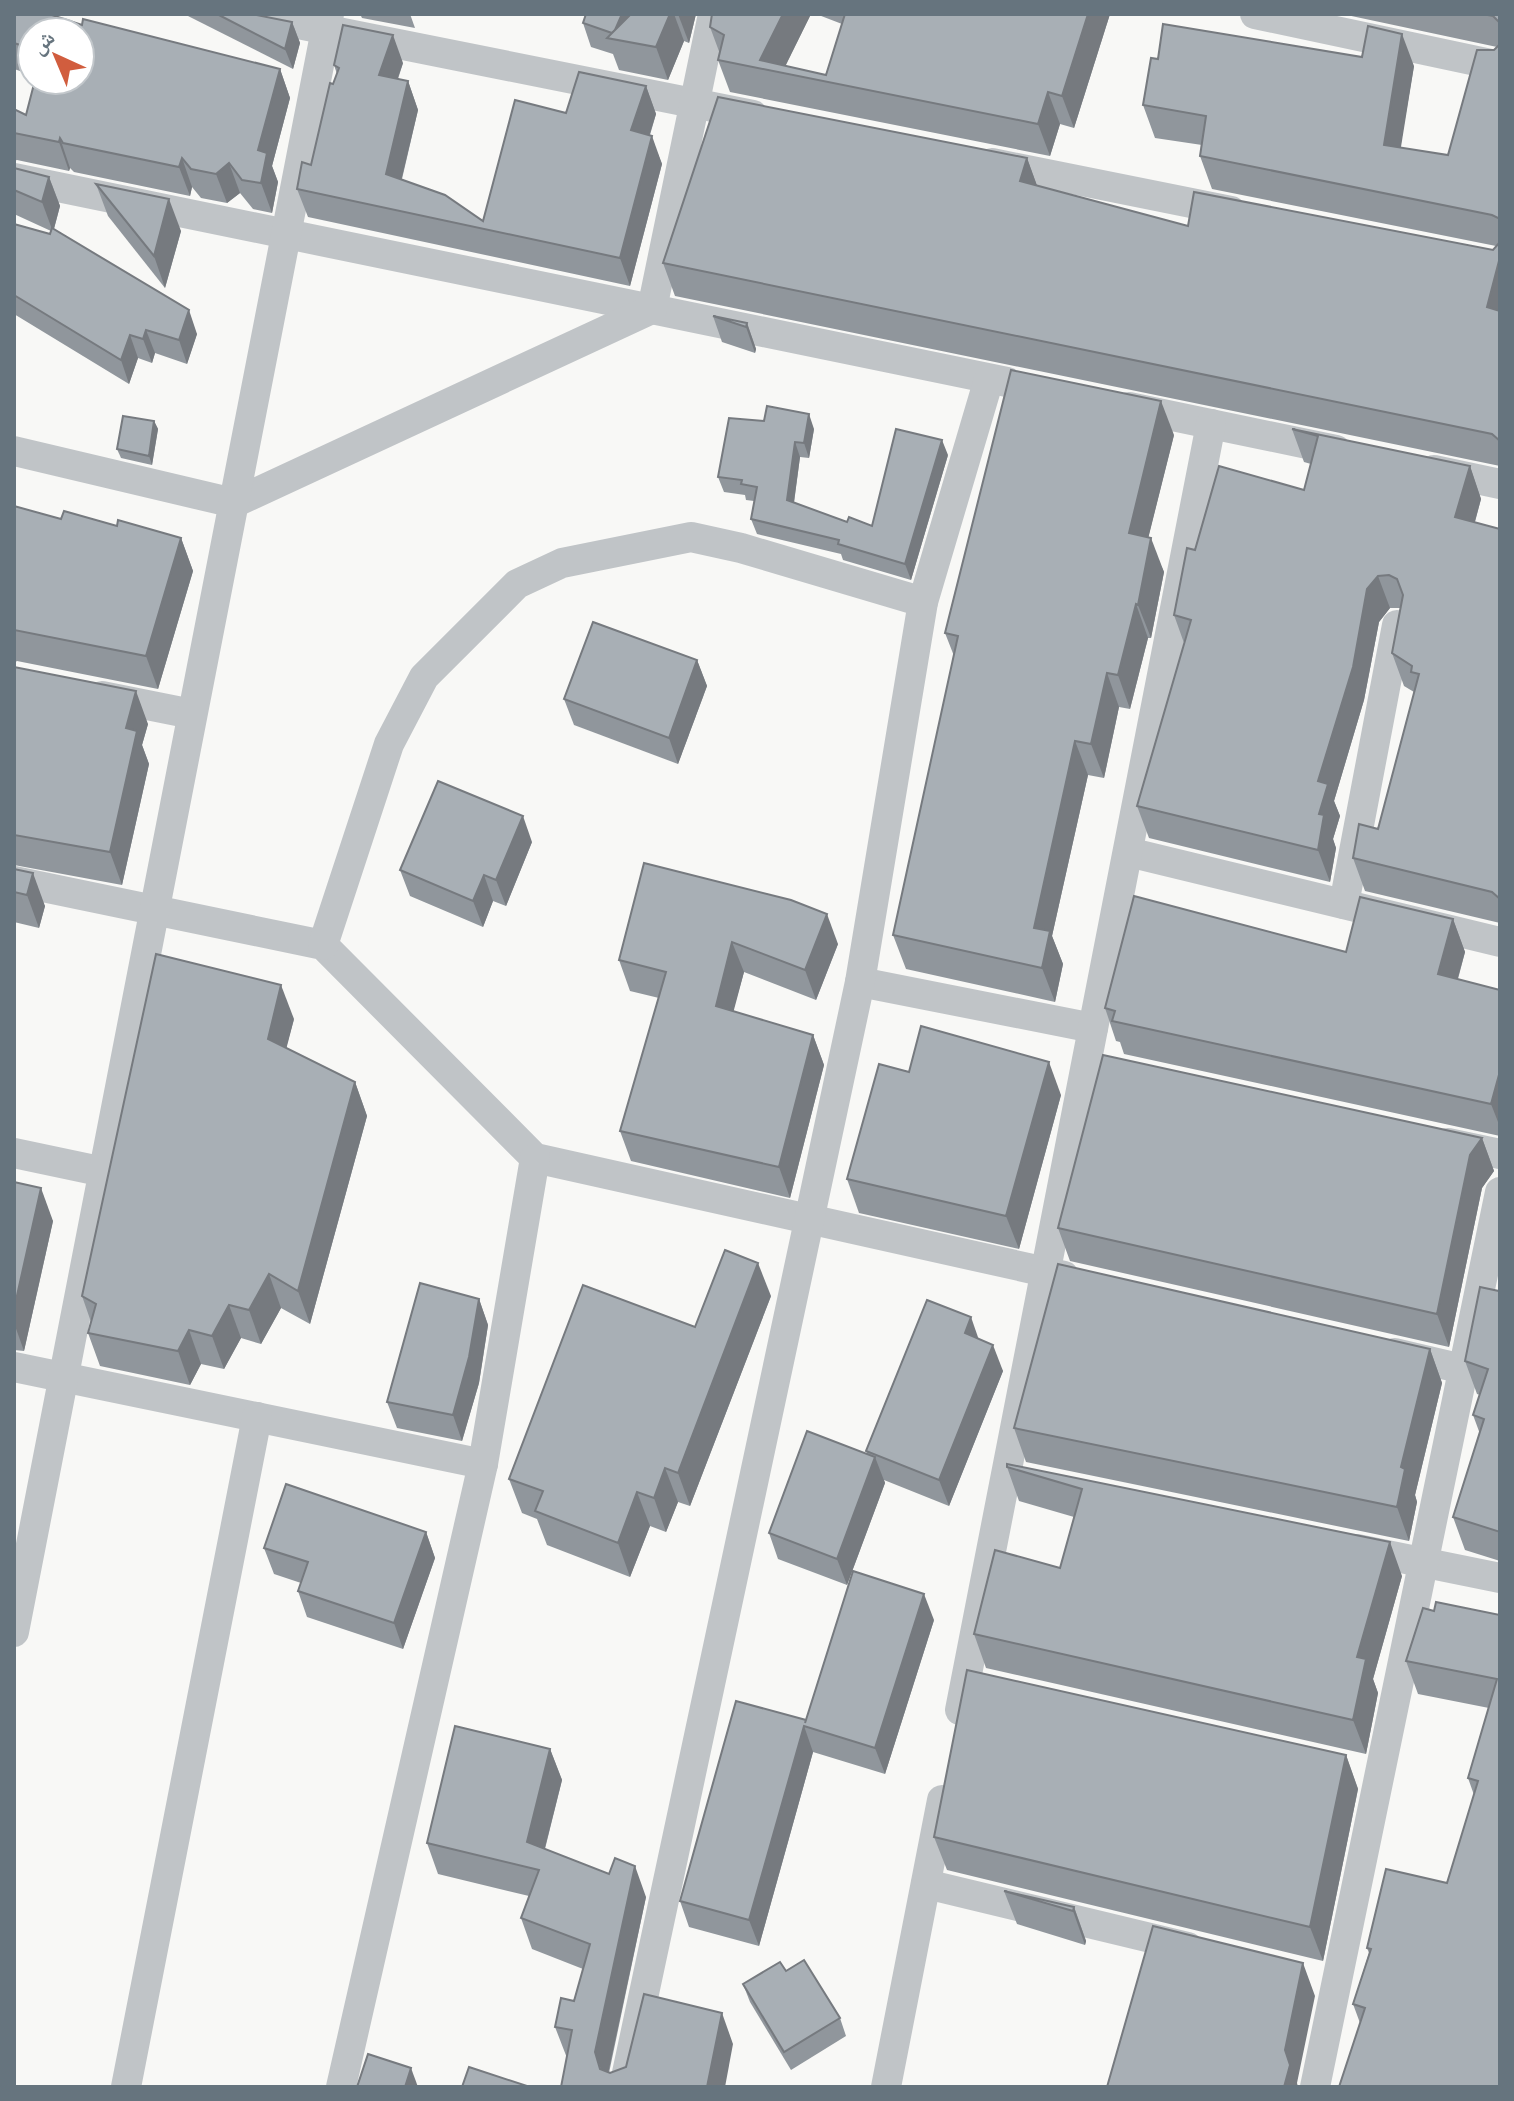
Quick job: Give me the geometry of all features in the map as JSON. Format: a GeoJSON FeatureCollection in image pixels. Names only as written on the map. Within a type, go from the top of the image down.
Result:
{"type":"FeatureCollection","features":[{"type":"Feature","properties":{"kind":"street"},"geometry":{"type":"LineString","coordinates":[[248,14],[327,22],[787,122]]}},
{"type":"Feature","properties":{"kind":"street"},"geometry":{"type":"LineString","coordinates":[[652,309],[713,14]]}},
{"type":"Feature","properties":{"kind":"street"},"geometry":{"type":"LineString","coordinates":[[1255,14],[1500,66]]}},
{"type":"Feature","properties":{"kind":"street"},"geometry":{"type":"LineString","coordinates":[[14,1632],[19,1584],[64,1377],[327,22]]}},
{"type":"Feature","properties":{"kind":"street"},"geometry":{"type":"LineString","coordinates":[[958,156],[1252,215]]}},
{"type":"Feature","properties":{"kind":"street"},"geometry":{"type":"LineString","coordinates":[[14,178],[1033,388]]}},
{"type":"Feature","properties":{"kind":"street"},"geometry":{"type":"LineString","coordinates":[[14,451],[234,503],[652,309]]}},
{"type":"Feature","properties":{"kind":"street"},"geometry":{"type":"LineString","coordinates":[[624,2087],[860,982],[923,602],[989,379]]}},
{"type":"Feature","properties":{"kind":"street"},"geometry":{"type":"LineString","coordinates":[[1108,403],[1363,456]]}},
{"type":"Feature","properties":{"kind":"street"},"geometry":{"type":"LineString","coordinates":[[953,1744],[1211,424]]}},
{"type":"Feature","properties":{"kind":"street"},"geometry":{"type":"LineString","coordinates":[[1409,465],[1500,484]]}},
{"type":"Feature","properties":{"kind":"street"},"geometry":{"type":"LineString","coordinates":[[323,945],[389,744],[424,677],[517,584],[562,563],[691,537],[741,548],[923,602]]}},
{"type":"Feature","properties":{"kind":"street"},"geometry":{"type":"LineString","coordinates":[[1344,904],[1397,625]]}},
{"type":"Feature","properties":{"kind":"street"},"geometry":{"type":"LineString","coordinates":[[73,690],[192,714]]}},
{"type":"Feature","properties":{"kind":"street"},"geometry":{"type":"LineString","coordinates":[[1128,852],[1500,942]]}},
{"type":"Feature","properties":{"kind":"street"},"geometry":{"type":"LineString","coordinates":[[14,881],[323,945],[535,1158],[1092,1282]]}},
{"type":"Feature","properties":{"kind":"street"},"geometry":{"type":"LineString","coordinates":[[860,982],[1093,1028]]}},
{"type":"Feature","properties":{"kind":"street"},"geometry":{"type":"LineString","coordinates":[[1086,1064],[1117,1070]]}},
{"type":"Feature","properties":{"kind":"street"},"geometry":{"type":"LineString","coordinates":[[1423,1138],[1500,1154]]}},
{"type":"Feature","properties":{"kind":"street"},"geometry":{"type":"LineString","coordinates":[[14,1153],[104,1172]]}},
{"type":"Feature","properties":{"kind":"street"},"geometry":{"type":"LineString","coordinates":[[341,2087],[483,1464],[535,1158]]}},
{"type":"Feature","properties":{"kind":"street"},"geometry":{"type":"LineString","coordinates":[[1315,2087],[1500,1192]]}},
{"type":"Feature","properties":{"kind":"street"},"geometry":{"type":"LineString","coordinates":[[1371,1348],[1463,1369]]}},
{"type":"Feature","properties":{"kind":"street"},"geometry":{"type":"LineString","coordinates":[[14,1367],[483,1464]]}},
{"type":"Feature","properties":{"kind":"street"},"geometry":{"type":"LineString","coordinates":[[126,2087],[257,1417]]}},
{"type":"Feature","properties":{"kind":"street"},"geometry":{"type":"LineString","coordinates":[[1005,1476],[1036,1483]]}},
{"type":"Feature","properties":{"kind":"street"},"geometry":{"type":"LineString","coordinates":[[1330,1543],[1500,1578]]}},
{"type":"Feature","properties":{"kind":"street"},"geometry":{"type":"LineString","coordinates":[[965,1682],[996,1689]]}},
{"type":"Feature","properties":{"kind":"street"},"geometry":{"type":"LineString","coordinates":[[1349,1768],[1379,1775]]}},
{"type":"Feature","properties":{"kind":"street"},"geometry":{"type":"LineString","coordinates":[[886,2087],[947,1775]]}},
{"type":"Feature","properties":{"kind":"street"},"geometry":{"type":"LineString","coordinates":[[926,1884],[1215,1954]]}},
{"type":"Feature","properties":{"kind":"street"},"geometry":{"type":"LineString","coordinates":[[1306,1976],[1336,1983]]}},
{"type":"Feature","properties":{"kind":"building"},"geometry":{"type":"Polygon","coordinates":[[[14,14],[55,16],[16,16],[14,43],[14,14]]]}},
{"type":"Feature","properties":{"kind":"building"},"geometry":{"type":"Polygon","coordinates":[[[217,14],[251,14],[292,22],[285,49],[217,14]]]}},
{"type":"Feature","properties":{"kind":"building"},"geometry":{"type":"Polygon","coordinates":[[[586,14],[622,14],[612,33],[583,23],[586,14]]]}},
{"type":"Feature","properties":{"kind":"building"},"geometry":{"type":"Polygon","coordinates":[[[631,14],[670,14],[656,47],[607,38],[631,14]]]}},
{"type":"Feature","properties":{"kind":"building"},"geometry":{"type":"Polygon","coordinates":[[[712,14],[783,14],[760,60],[826,75],[845,14],[1088,14],[1062,96],[1048,92],[1038,124],[718,60],[724,35],[710,27],[712,14]]]}},
{"type":"Feature","properties":{"kind":"building"},"geometry":{"type":"Polygon","coordinates":[[[1482,14],[1500,14],[1500,23],[1493,16],[1482,14]]]}},
{"type":"Feature","properties":{"kind":"building"},"geometry":{"type":"Polygon","coordinates":[[[96,22],[280,69],[258,150],[267,153],[261,183],[242,180],[229,163],[216,174],[191,169],[182,158],[179,167],[63,143],[60,138],[59,142],[14,133],[14,109],[26,115],[31,96],[96,96],[96,22]]]}},
{"type":"Feature","properties":{"kind":"building"},"geometry":{"type":"Polygon","coordinates":[[[1163,24],[1362,57],[1368,26],[1402,34],[1384,145],[1448,155],[1477,50],[1494,50],[1500,44],[1500,219],[1200,156],[1206,116],[1143,105],[1151,58],[1158,59],[1163,24]]]}},
{"type":"Feature","properties":{"kind":"building"},"geometry":{"type":"Polygon","coordinates":[[[343,25],[393,35],[379,75],[408,81],[386,174],[445,195],[483,221],[515,100],[566,113],[579,72],[646,86],[631,130],[652,136],[620,258],[297,189],[302,162],[311,165],[330,83],[333,84],[339,68],[334,65],[343,25]]]}},
{"type":"Feature","properties":{"kind":"building"},"geometry":{"type":"Polygon","coordinates":[[[718,97],[1027,158],[1020,181],[1188,226],[1194,192],[1493,250],[1500,242],[1500,257],[1487,307],[1500,311],[1500,441],[1492,434],[663,263],[718,97]]]}},
{"type":"Feature","properties":{"kind":"building"},"geometry":{"type":"Polygon","coordinates":[[[14,168],[49,177],[42,202],[14,190],[14,168]]]}},
{"type":"Feature","properties":{"kind":"building"},"geometry":{"type":"Polygon","coordinates":[[[96,184],[169,199],[154,256],[96,184]]]}},
{"type":"Feature","properties":{"kind":"building"},"geometry":{"type":"Polygon","coordinates":[[[14,224],[50,234],[52,228],[189,310],[179,340],[146,330],[143,339],[130,335],[121,360],[14,295],[14,224]]]}},
{"type":"Feature","properties":{"kind":"building"},"geometry":{"type":"Polygon","coordinates":[[[713,316],[747,323],[746,327],[713,316]]]}},
{"type":"Feature","properties":{"kind":"building"},"geometry":{"type":"Polygon","coordinates":[[[1011,370],[1161,401],[1129,533],[1151,538],[1138,605],[1118,675],[1107,673],[1091,744],[1075,741],[1034,928],[1050,931],[1042,968],[893,935],[958,636],[945,633],[1011,370]]]}},
{"type":"Feature","properties":{"kind":"building"},"geometry":{"type":"Polygon","coordinates":[[[767,406],[809,414],[804,443],[795,442],[787,500],[847,522],[849,517],[872,526],[896,429],[942,440],[905,564],[838,544],[839,540],[751,519],[757,487],[741,484],[742,480],[718,477],[729,418],[764,421],[767,406]]]}},
{"type":"Feature","properties":{"kind":"building"},"geometry":{"type":"Polygon","coordinates":[[[123,416],[154,421],[149,456],[117,449],[123,416]]]}},
{"type":"Feature","properties":{"kind":"building"},"geometry":{"type":"Polygon","coordinates":[[[1292,429],[1470,466],[1455,517],[1500,529],[1500,899],[1492,892],[1353,858],[1359,824],[1378,829],[1419,674],[1411,672],[1412,666],[1392,653],[1403,595],[1397,579],[1389,575],[1378,576],[1367,589],[1353,667],[1318,781],[1328,784],[1319,814],[1324,815],[1318,850],[1137,806],[1191,620],[1174,615],[1187,548],[1195,550],[1219,466],[1304,490],[1318,436],[1292,429]]]}},
{"type":"Feature","properties":{"kind":"building"},"geometry":{"type":"Polygon","coordinates":[[[14,506],[61,519],[64,511],[117,526],[118,520],[181,538],[146,656],[14,630],[14,506]]]}},
{"type":"Feature","properties":{"kind":"building"},"geometry":{"type":"Polygon","coordinates":[[[593,622],[697,660],[669,738],[564,699],[593,622]]]}},
{"type":"Feature","properties":{"kind":"building"},"geometry":{"type":"Polygon","coordinates":[[[14,667],[136,691],[126,728],[137,731],[110,852],[14,835],[14,667]]]}},
{"type":"Feature","properties":{"kind":"building"},"geometry":{"type":"Polygon","coordinates":[[[438,781],[523,816],[496,880],[484,875],[473,901],[400,870],[438,781]]]}},
{"type":"Feature","properties":{"kind":"building"},"geometry":{"type":"Polygon","coordinates":[[[644,863],[791,900],[827,914],[805,970],[732,942],[716,1006],[813,1035],[779,1167],[620,1131],[666,972],[619,960],[644,863]]]}},
{"type":"Feature","properties":{"kind":"building"},"geometry":{"type":"Polygon","coordinates":[[[14,869],[33,873],[27,895],[14,892],[14,869]]]}},
{"type":"Feature","properties":{"kind":"building"},"geometry":{"type":"Polygon","coordinates":[[[1134,896],[1346,952],[1360,897],[1453,919],[1438,974],[1500,990],[1500,1071],[1491,1104],[1112,1021],[1115,1011],[1105,1008],[1134,896]]]}},
{"type":"Feature","properties":{"kind":"building"},"geometry":{"type":"Polygon","coordinates":[[[156,954],[281,985],[268,1039],[355,1082],[298,1291],[269,1274],[249,1310],[229,1305],[212,1336],[189,1330],[178,1351],[88,1333],[96,1304],[82,1296],[156,954]]]}},
{"type":"Feature","properties":{"kind":"building"},"geometry":{"type":"Polygon","coordinates":[[[921,1026],[1049,1062],[1006,1216],[847,1179],[879,1064],[909,1072],[921,1026]]]}},
{"type":"Feature","properties":{"kind":"building"},"geometry":{"type":"Polygon","coordinates":[[[1103,1055],[1482,1138],[1470,1155],[1437,1314],[1058,1228],[1103,1055]]]}},
{"type":"Feature","properties":{"kind":"building"},"geometry":{"type":"Polygon","coordinates":[[[14,1182],[41,1188],[14,1309],[14,1182]]]}},
{"type":"Feature","properties":{"kind":"building"},"geometry":{"type":"Polygon","coordinates":[[[725,1250],[758,1263],[678,1473],[665,1468],[654,1498],[637,1492],[618,1543],[535,1511],[543,1491],[509,1479],[583,1285],[695,1327],[725,1250]]]}},
{"type":"Feature","properties":{"kind":"building"},"geometry":{"type":"Polygon","coordinates":[[[1058,1264],[1430,1349],[1401,1467],[1405,1469],[1397,1507],[1014,1428],[1058,1264]]]}},
{"type":"Feature","properties":{"kind":"building"},"geometry":{"type":"Polygon","coordinates":[[[420,1283],[479,1299],[469,1357],[453,1415],[387,1402],[420,1283]]]}},
{"type":"Feature","properties":{"kind":"building"},"geometry":{"type":"Polygon","coordinates":[[[1480,1287],[1499,1291],[1500,1288],[1500,1532],[1453,1517],[1484,1419],[1473,1415],[1488,1369],[1465,1361],[1480,1287]]]}},
{"type":"Feature","properties":{"kind":"building"},"geometry":{"type":"Polygon","coordinates":[[[927,1300],[971,1317],[965,1333],[993,1345],[939,1480],[866,1451],[927,1300]]]}},
{"type":"Feature","properties":{"kind":"building"},"geometry":{"type":"Polygon","coordinates":[[[807,1431],[875,1457],[837,1559],[769,1533],[807,1431]]]}},
{"type":"Feature","properties":{"kind":"building"},"geometry":{"type":"Polygon","coordinates":[[[1007,1464],[1390,1542],[1357,1657],[1366,1659],[1353,1720],[974,1634],[995,1550],[1060,1568],[1082,1489],[1007,1467],[1007,1464]]]}},
{"type":"Feature","properties":{"kind":"building"},"geometry":{"type":"Polygon","coordinates":[[[286,1484],[426,1532],[394,1623],[298,1591],[308,1562],[264,1548],[286,1484]]]}},
{"type":"Feature","properties":{"kind":"building"},"geometry":{"type":"Polygon","coordinates":[[[853,1571],[924,1594],[875,1748],[804,1726],[749,1920],[680,1901],[736,1701],[806,1720],[853,1571]]]}},
{"type":"Feature","properties":{"kind":"building"},"geometry":{"type":"Polygon","coordinates":[[[1436,1602],[1500,1615],[1500,2087],[1339,2087],[1365,2008],[1353,2004],[1371,1949],[1367,1948],[1386,1869],[1447,1883],[1478,1781],[1468,1778],[1497,1679],[1406,1661],[1423,1608],[1434,1611],[1436,1602]]]}},
{"type":"Feature","properties":{"kind":"building"},"geometry":{"type":"Polygon","coordinates":[[[967,1670],[1346,1755],[1310,1927],[934,1837],[967,1670]]]}},
{"type":"Feature","properties":{"kind":"building"},"geometry":{"type":"Polygon","coordinates":[[[455,1726],[550,1749],[527,1842],[609,1874],[615,1858],[635,1866],[595,2052],[600,2069],[610,2073],[626,2067],[644,1994],[722,2013],[707,2087],[561,2087],[572,2030],[555,2027],[561,1998],[574,2001],[590,1944],[521,1918],[539,1870],[427,1843],[455,1726]]]}},
{"type":"Feature","properties":{"kind":"building"},"geometry":{"type":"Polygon","coordinates":[[[1004,1891],[1074,1907],[1073,1911],[1004,1891]]]}},
{"type":"Feature","properties":{"kind":"building"},"geometry":{"type":"Polygon","coordinates":[[[1153,1926],[1303,1963],[1285,2050],[1290,2065],[1284,2087],[1107,2087],[1153,1926]]]}},
{"type":"Feature","properties":{"kind":"building"},"geometry":{"type":"Polygon","coordinates":[[[804,1960],[840,2018],[784,2052],[743,1984],[780,1962],[786,1971],[804,1960]]]}},
{"type":"Feature","properties":{"kind":"building"},"geometry":{"type":"Polygon","coordinates":[[[368,2054],[411,2068],[405,2087],[357,2087],[368,2054]]]}},
{"type":"Feature","properties":{"kind":"building"},"geometry":{"type":"Polygon","coordinates":[[[469,2067],[530,2087],[462,2087],[469,2067]]]}}]}
